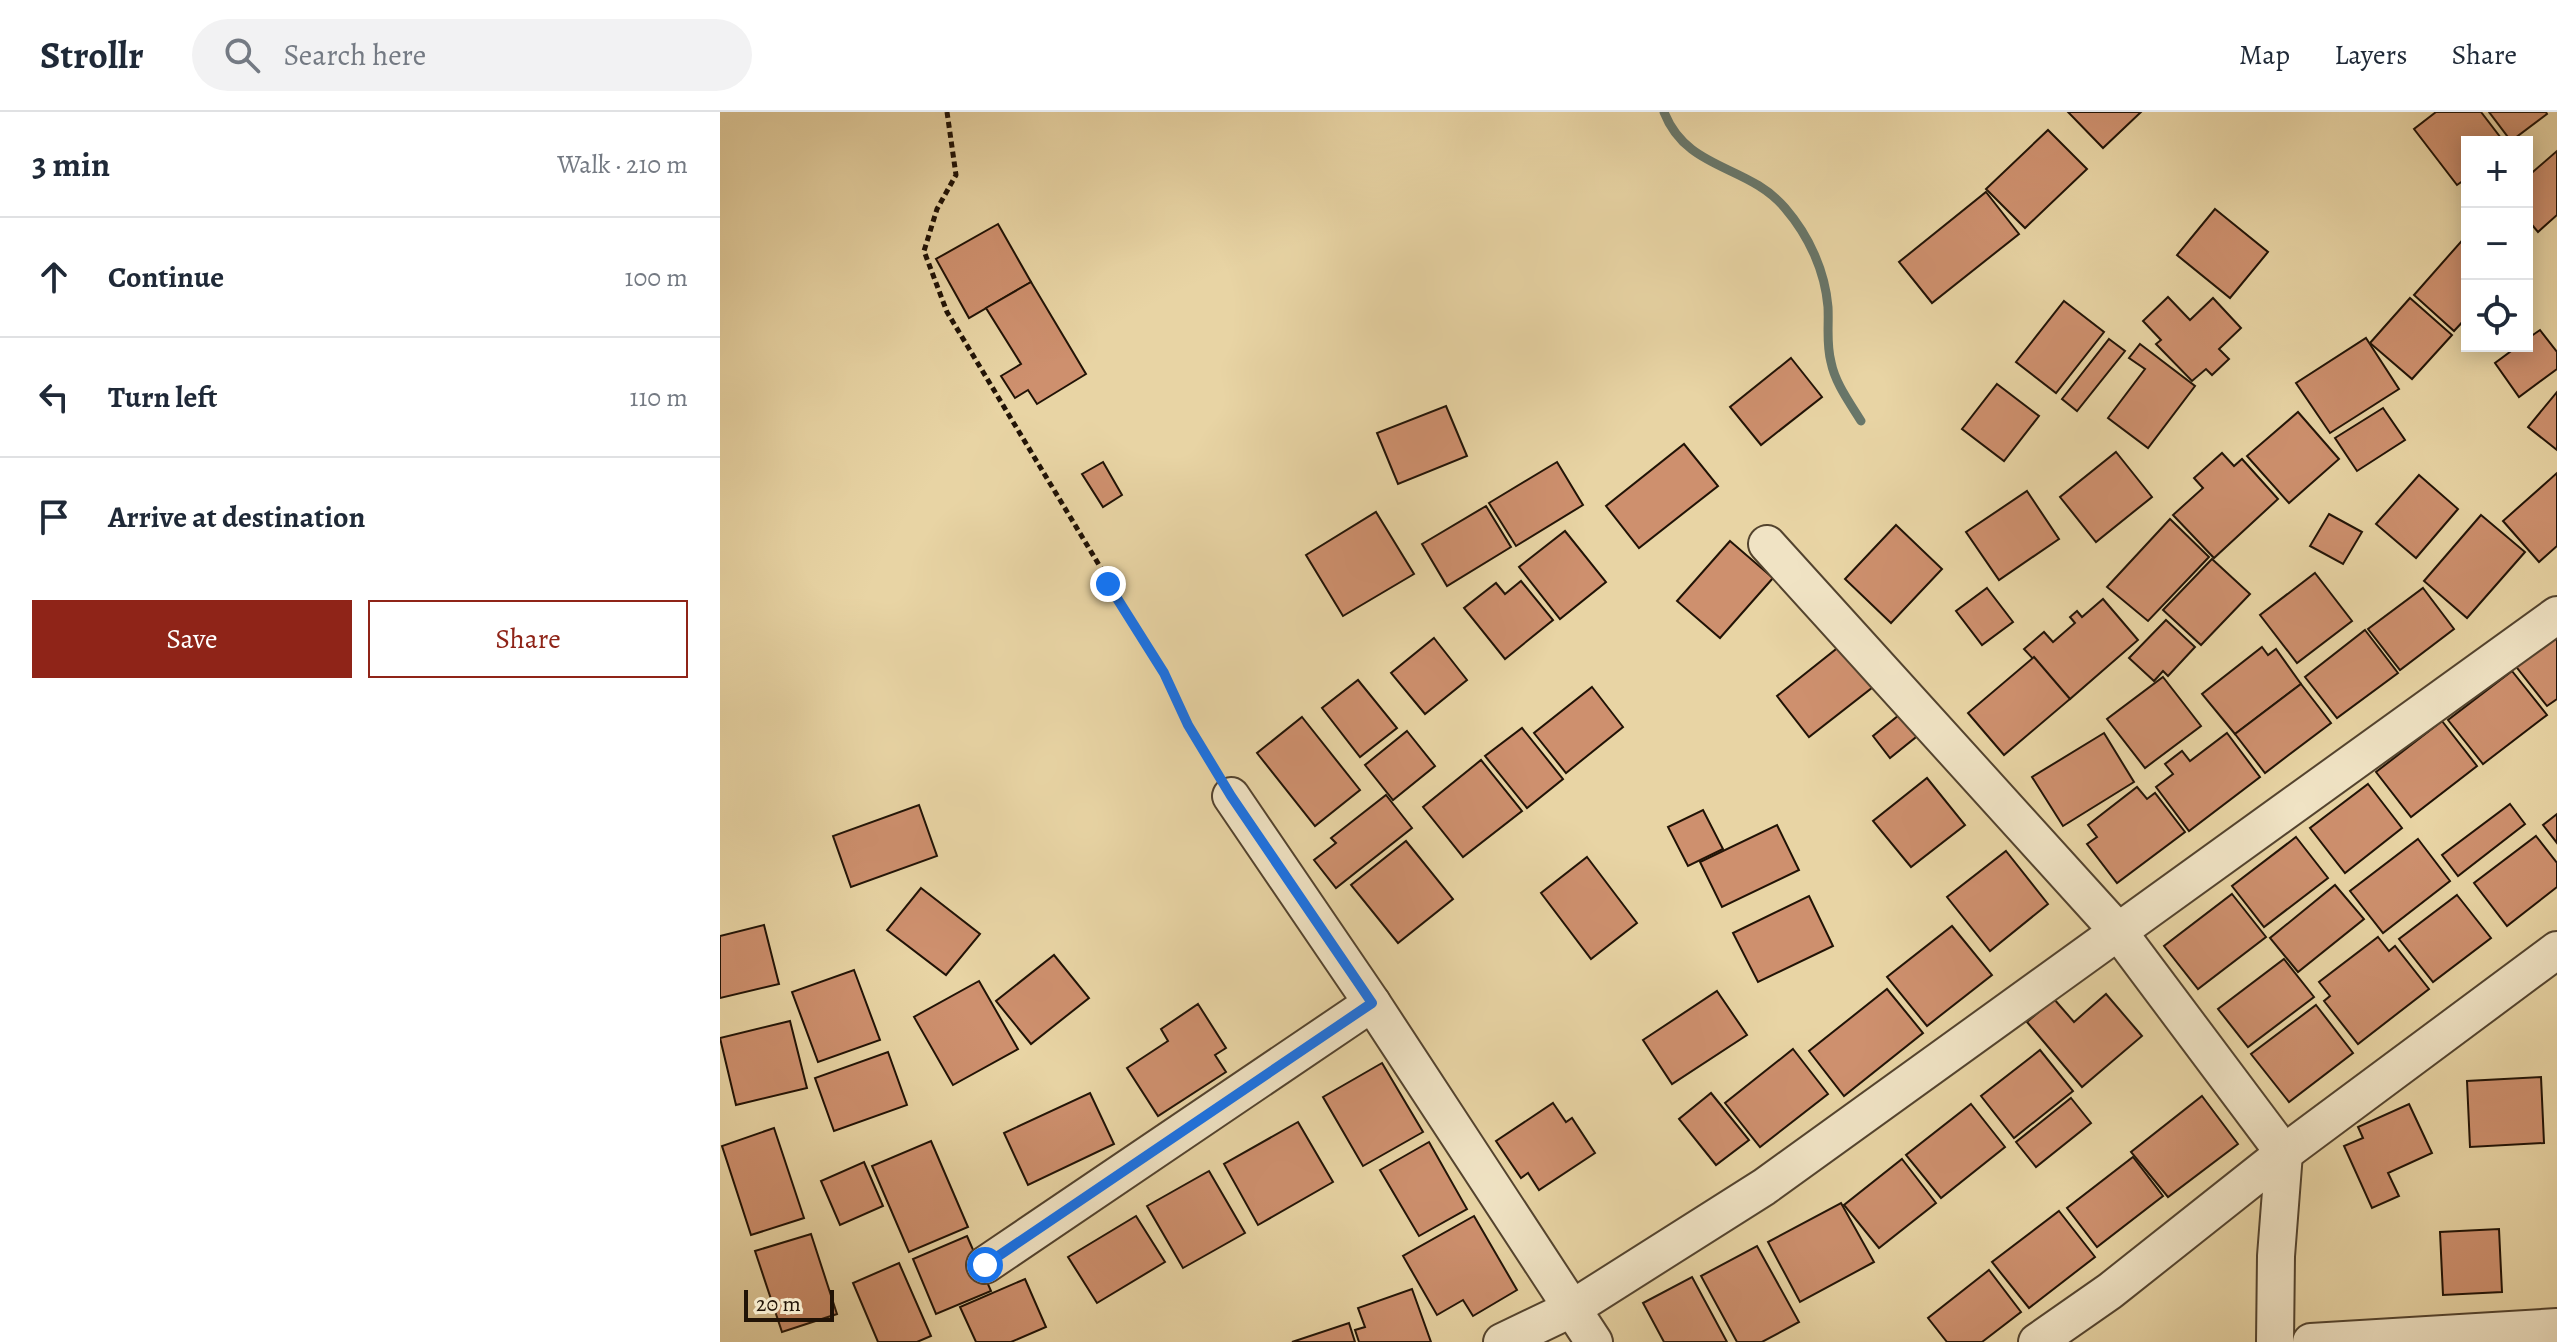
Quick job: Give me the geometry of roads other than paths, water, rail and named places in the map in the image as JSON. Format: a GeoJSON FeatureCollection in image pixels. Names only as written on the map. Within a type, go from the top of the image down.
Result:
{"type":"FeatureCollection","features":[{"type":"Feature","properties":{"kind":"street"},"geometry":{"type":"LineString","coordinates":[[1767,544],[2117,930],[2284,1153],[2276,1256],[2275,1342]]}},
{"type":"Feature","properties":{"kind":"street"},"geometry":{"type":"LineString","coordinates":[[1502,1342],[1573,1308],[1764,1187],[2557,615]]}},
{"type":"Feature","properties":{"kind":"street"},"geometry":{"type":"LineString","coordinates":[[1231,796],[1372,1003],[1594,1342]]}},
{"type":"Feature","properties":{"kind":"street"},"geometry":{"type":"LineString","coordinates":[[2037,1342],[2203,1221],[2284,1153],[2557,950]]}},
{"type":"Feature","properties":{"kind":"street"},"geometry":{"type":"LineString","coordinates":[[985,1265],[1372,1003]]}},
{"type":"Feature","properties":{"kind":"street"},"geometry":{"type":"LineString","coordinates":[[2311,1342],[2557,1327]]}},
{"type":"Feature","properties":{"kind":"waterway"},"geometry":{"type":"LineString","coordinates":[[1664,112],[1687,146],[1770,194],[1801,230],[1823,280],[1833,370],[1861,421]]}}]}
